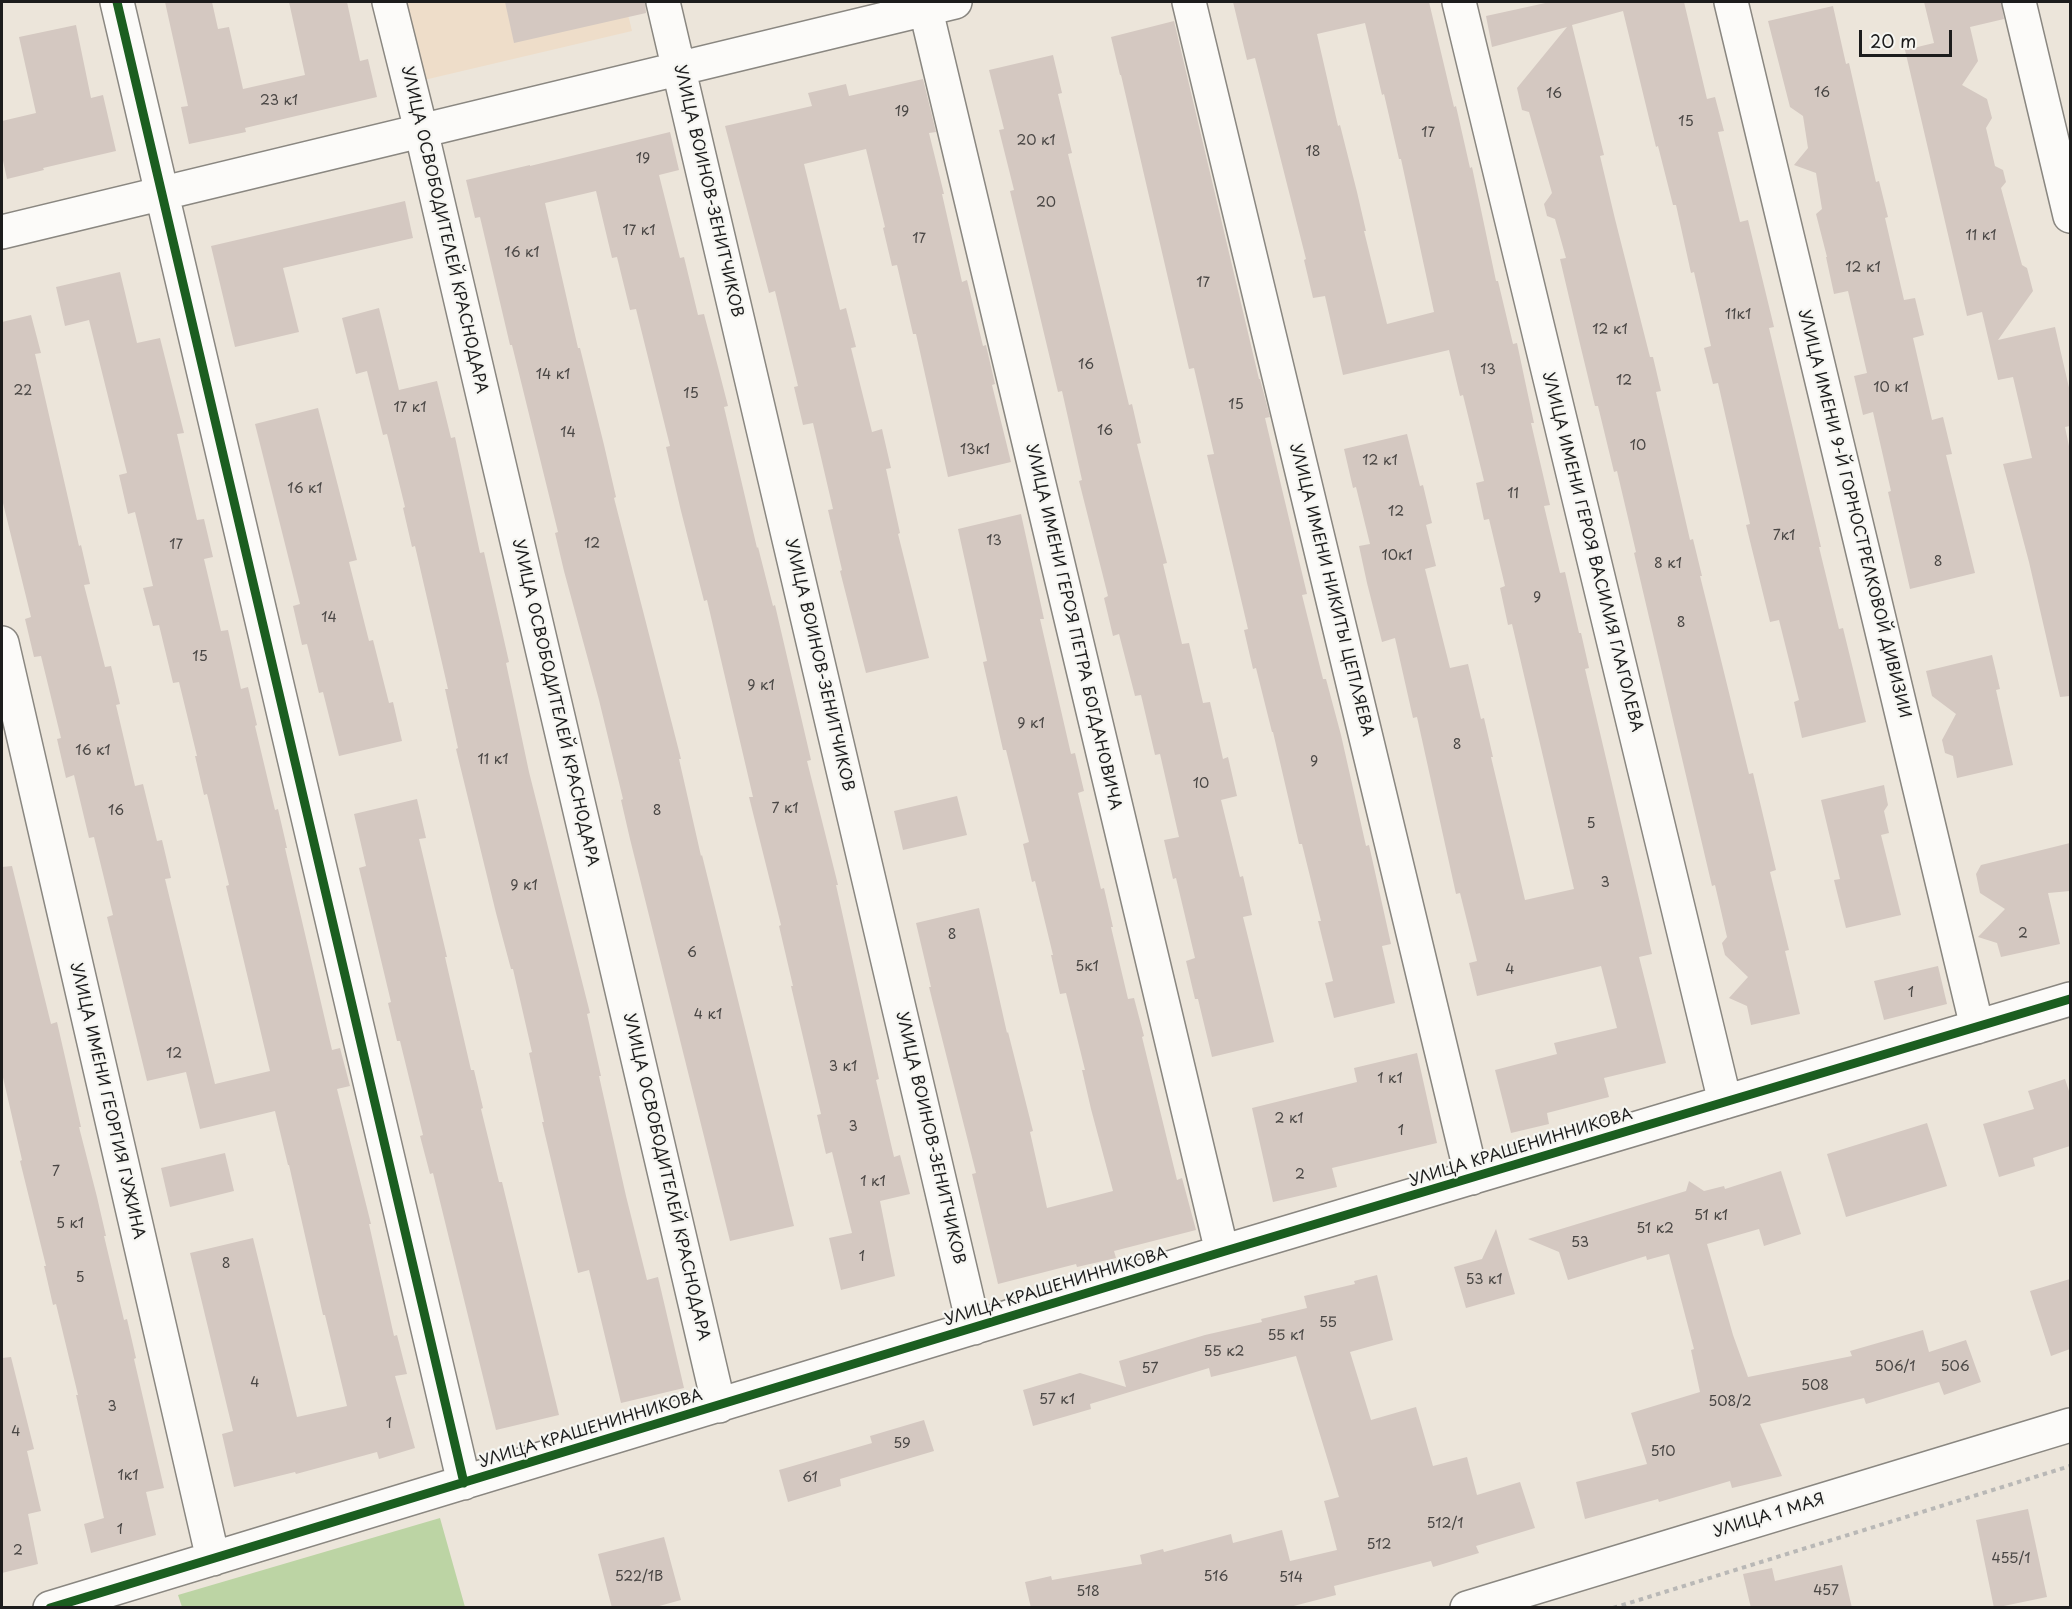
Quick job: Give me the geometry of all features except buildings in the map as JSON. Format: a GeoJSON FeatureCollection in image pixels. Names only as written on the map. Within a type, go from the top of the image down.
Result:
{"type":"FeatureCollection","features":[{"type":"Feature","properties":{"kind":"street"},"geometry":{"type":"LineString","coordinates":[[117,2],[464,1483]]}},
{"type":"Feature","properties":{"kind":"street","name":"УЛИЦА ОСВОБОДИТЕЛЕЙ КРАСНОДАРА"},"geometry":{"type":"LineString","coordinates":[[389,2],[421,130],[719,1406]]}},
{"type":"Feature","properties":{"kind":"street","name":"УЛИЦА ВОИНОВ-ЗЕНИТЧИКОВ"},"geometry":{"type":"LineString","coordinates":[[663,2],[974,1328]]}},
{"type":"Feature","properties":{"kind":"street","name":"УЛИЦА ИМЕНИ НИКИТЫ ЦЕПЛЯЕВА"},"geometry":{"type":"LineString","coordinates":[[1189,2],[1472,1178]]}},
{"type":"Feature","properties":{"kind":"street","name":"УЛИЦА ИМЕНИ ГЕРОЯ ВАСИЛИЯ ГЛАГОЛЕВА"},"geometry":{"type":"LineString","coordinates":[[1459,2],[1725,1102]]}},
{"type":"Feature","properties":{"kind":"street","name":"УЛИЦА ИМЕНИ 9-Й ГОРНОСТРЕЛКОВОЙ ДИВИЗИИ"},"geometry":{"type":"LineString","coordinates":[[1731,2],[1977,1027]]}},
{"type":"Feature","properties":{"kind":"street"},"geometry":{"type":"LineString","coordinates":[[2019,2],[2070,216]]}},
{"type":"Feature","properties":{"kind":"street"},"geometry":{"type":"LineString","coordinates":[[2,232],[935,4]]}},
{"type":"Feature","properties":{"kind":"street","name":"УЛИЦА ИМЕНИ ГЕРОЯ ПЕТРА БОГДАНОВИЧА"},"geometry":{"type":"LineString","coordinates":[[935,4],[1222,1252]]}},
{"type":"Feature","properties":{"kind":"street","name":"УЛИЦА ИМЕНИ ГЕОРГИЯ ГУЖИНА"},"geometry":{"type":"LineString","coordinates":[[2,643],[213,1559]]}},
{"type":"Feature","properties":{"kind":"street","name":"УЛИЦА КРАШЕНИННИКОВА"},"geometry":{"type":"LineString","coordinates":[[50,1608],[1222,1252],[2070,999]]}},
{"type":"Feature","properties":{"kind":"street","name":"УЛИЦА 1 МАЯ"},"geometry":{"type":"LineString","coordinates":[[1467,1608],[2070,1425]]}},
{"type":"Feature","properties":{"kind":"path"},"geometry":{"type":"LineString","coordinates":[[1613,1608],[2070,1466]]}},
{"type":"Feature","properties":{"kind":"shaded area"},"geometry":{"type":"Polygon","coordinates":[[[406,2],[625,2],[632,31],[424,80],[406,2]]]}},
{"type":"Feature","properties":{"kind":"green space"},"geometry":{"type":"Polygon","coordinates":[[[440,1518],[465,1607],[182,1607],[178,1595],[440,1518]]]}},
{"type":"Feature","properties":{"kind":"cycle path"},"geometry":{"type":"LineString","coordinates":[[117,2],[464,1483]]}},
{"type":"Feature","properties":{"kind":"cycle path"},"geometry":{"type":"LineString","coordinates":[[50,1608],[1222,1252],[2070,999]]}}]}
